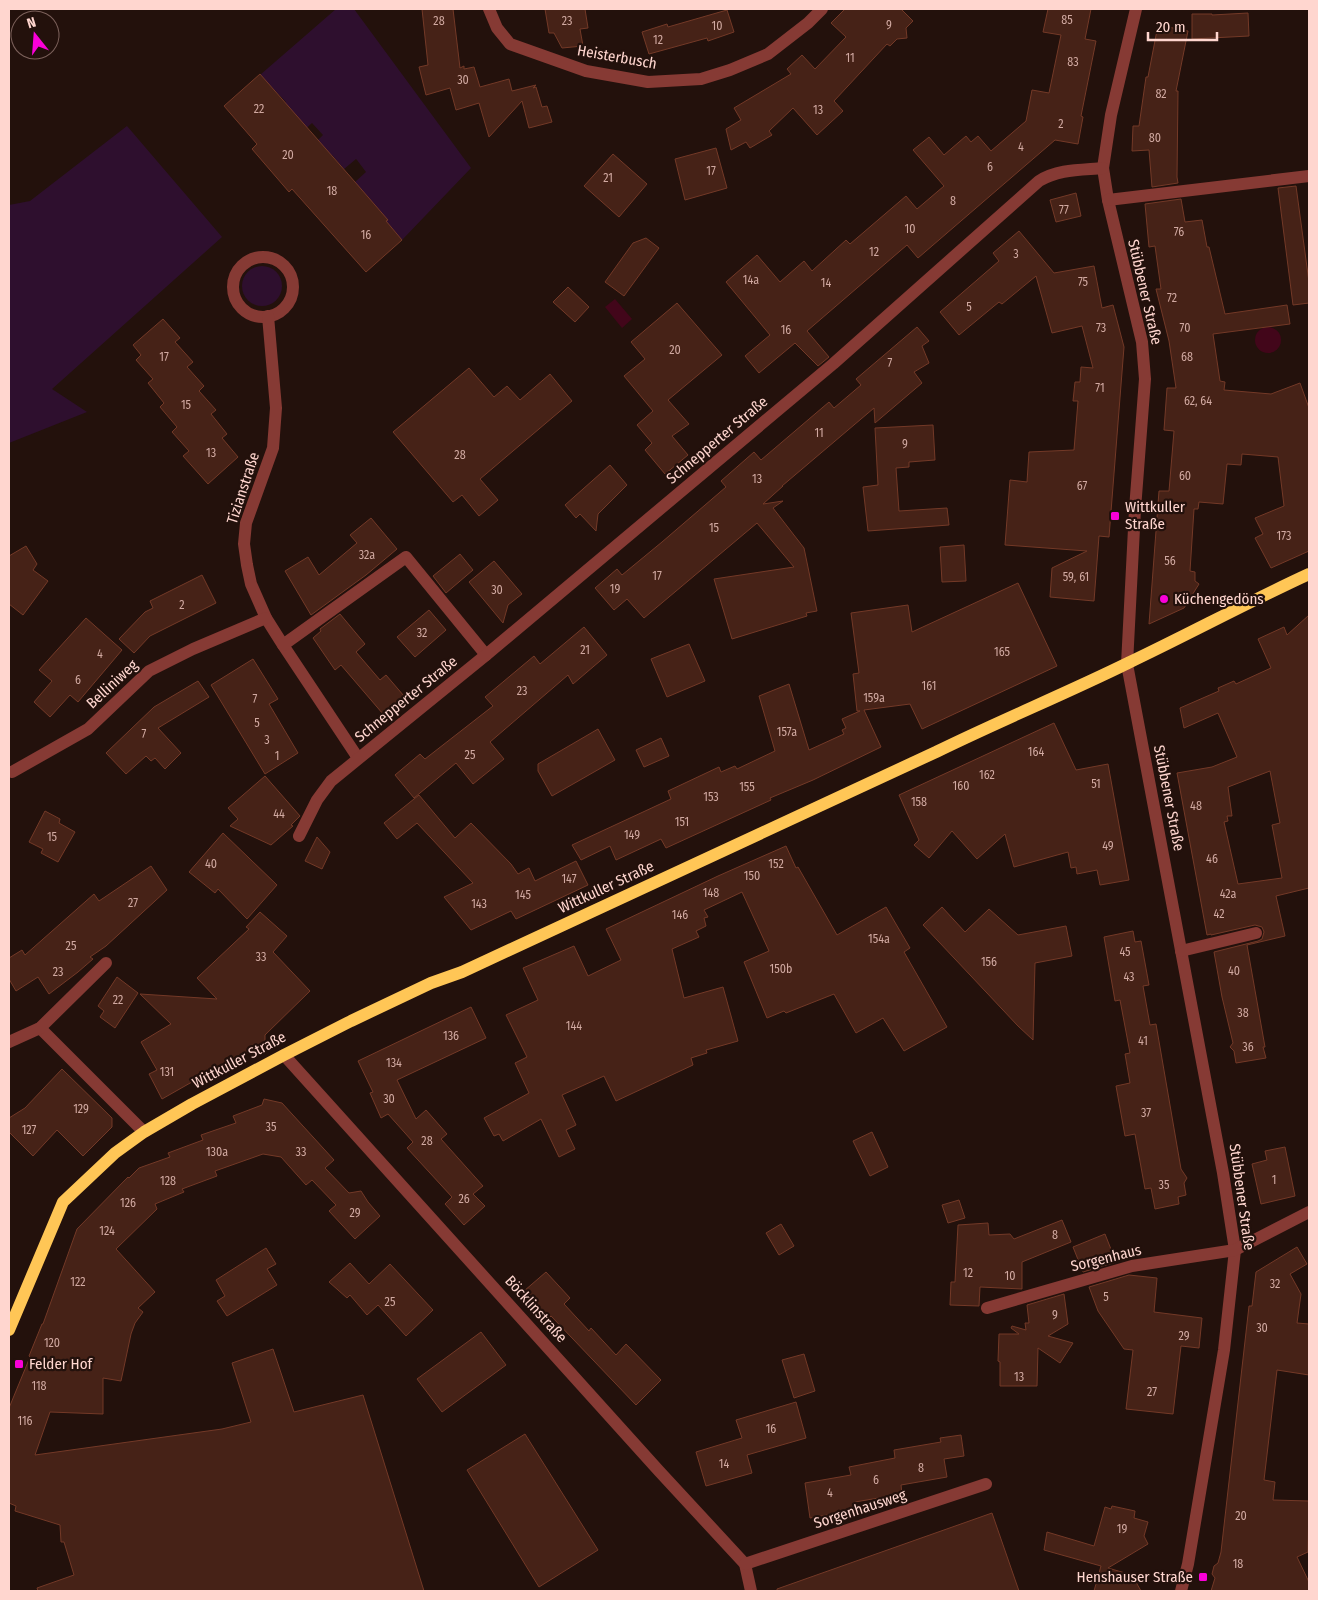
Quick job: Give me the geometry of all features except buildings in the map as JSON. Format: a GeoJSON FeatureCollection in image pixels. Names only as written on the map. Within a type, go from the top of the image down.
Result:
{"type":"FeatureCollection","features":[{"type":"Feature","properties":{"kind":"main road","name":"Wittkuller Straße"},"geometry":{"type":"LineString","coordinates":[[9,1330],[63,1202],[115,1153],[144,1132],[192,1104],[351,1021],[431,983],[471,968],[1127,664],[1309,574]]}},
{"type":"Feature","properties":{"kind":"street","name":"Heisterbusch"},"geometry":{"type":"LineString","coordinates":[[490,9],[497,28],[510,44],[586,71],[648,82],[701,79],[730,70],[768,54],[808,23],[822,9]]}},
{"type":"Feature","properties":{"kind":"street","name":"Stübbener Straße"},"geometry":{"type":"LineString","coordinates":[[1136,9],[1111,115],[1103,168],[1108,200],[1142,342],[1145,379],[1135,510],[1127,664],[1223,1173],[1235,1250],[1224,1350],[1188,1564],[1181,1591]]}},
{"type":"Feature","properties":{"kind":"street","name":"Schnepperter Straße"},"geometry":{"type":"LineString","coordinates":[[358,758],[486,655],[844,355],[1039,181],[1048,174],[1103,168]]}},
{"type":"Feature","properties":{"kind":"street"},"geometry":{"type":"LineString","coordinates":[[1108,200],[1309,176]]}},
{"type":"Feature","properties":{"kind":"street"},"geometry":{"type":"LineString","coordinates":[[258,257],[278,260],[285,266],[293,283],[293,292],[284,308],[277,314],[268,316],[258,316],[240,306],[235,297],[233,286],[235,276],[240,267],[258,257]]}},
{"type":"Feature","properties":{"kind":"street","name":"Tizianstraße"},"geometry":{"type":"LineString","coordinates":[[268,316],[276,408],[274,448],[246,523],[244,544],[251,584],[266,618],[358,758]]}},
{"type":"Feature","properties":{"kind":"street"},"geometry":{"type":"LineString","coordinates":[[283,645],[406,557],[486,655]]}},
{"type":"Feature","properties":{"kind":"street","name":"Belliniweg"},"geometry":{"type":"LineString","coordinates":[[12,772],[88,729],[149,671],[193,649],[266,618]]}},
{"type":"Feature","properties":{"kind":"street"},"geometry":{"type":"LineString","coordinates":[[299,836],[317,800],[331,781],[358,758]]}},
{"type":"Feature","properties":{"kind":"street"},"geometry":{"type":"LineString","coordinates":[[1181,950],[1256,933]]}},
{"type":"Feature","properties":{"kind":"street"},"geometry":{"type":"LineString","coordinates":[[9,1042],[40,1028],[106,963]]}},
{"type":"Feature","properties":{"kind":"street"},"geometry":{"type":"LineString","coordinates":[[40,1028],[144,1132]]}},
{"type":"Feature","properties":{"kind":"street","name":"Böcklinstraße"},"geometry":{"type":"LineString","coordinates":[[284,1055],[745,1564]]}},
{"type":"Feature","properties":{"kind":"street","name":"Sorgenhaus"},"geometry":{"type":"LineString","coordinates":[[987,1308],[1132,1266],[1235,1250],[1309,1212]]}},
{"type":"Feature","properties":{"kind":"street","name":"Sorgenhausweg"},"geometry":{"type":"LineString","coordinates":[[745,1564],[986,1484]]}},
{"type":"Feature","properties":{"kind":"street"},"geometry":{"type":"LineString","coordinates":[[745,1564],[751,1591]]}},
{"type":"Feature","properties":{"kind":"shaded area"},"geometry":{"type":"Polygon","coordinates":[[[336,9],[354,9],[471,168],[402,240],[355,182],[366,172],[357,160],[344,169],[332,155],[325,161],[312,146],[323,135],[312,123],[301,133],[286,102],[260,75],[336,9]]]}},
{"type":"Feature","properties":{"kind":"shaded area"},"geometry":{"type":"Polygon","coordinates":[[[127,126],[222,237],[52,389],[87,412],[9,443],[9,205],[30,201],[127,126]]]}},
{"type":"Feature","properties":{"kind":"shaded area"},"geometry":{"type":"Polygon","coordinates":[[[266,266],[273,269],[279,275],[282,286],[281,294],[273,303],[266,306],[258,306],[251,303],[243,294],[242,282],[245,275],[254,267],[266,266]]]}},
{"type":"Feature","properties":{"kind":"shaded area"},"geometry":{"type":"Polygon","coordinates":[[[615,299],[632,319],[622,328],[605,307],[615,299]]]}},
{"type":"Feature","properties":{"kind":"shaded area"},"geometry":{"type":"Polygon","coordinates":[[[1268,327],[1277,331],[1281,340],[1277,349],[1268,353],[1259,349],[1255,340],[1259,331],[1268,327]]]}},
{"type":"Feature","properties":{"kind":"place","name":"Wittkuller Straße"},"geometry":{"type":"Point","coordinates":[1115,516]}},
{"type":"Feature","properties":{"kind":"place","name":"Küchengedöns"},"geometry":{"type":"Point","coordinates":[1164,599]}},
{"type":"Feature","properties":{"kind":"place","name":"Felder Hof"},"geometry":{"type":"Point","coordinates":[19,1364]}},
{"type":"Feature","properties":{"kind":"place","name":"Henshauser Straße"},"geometry":{"type":"Point","coordinates":[1203,1577]}}]}
